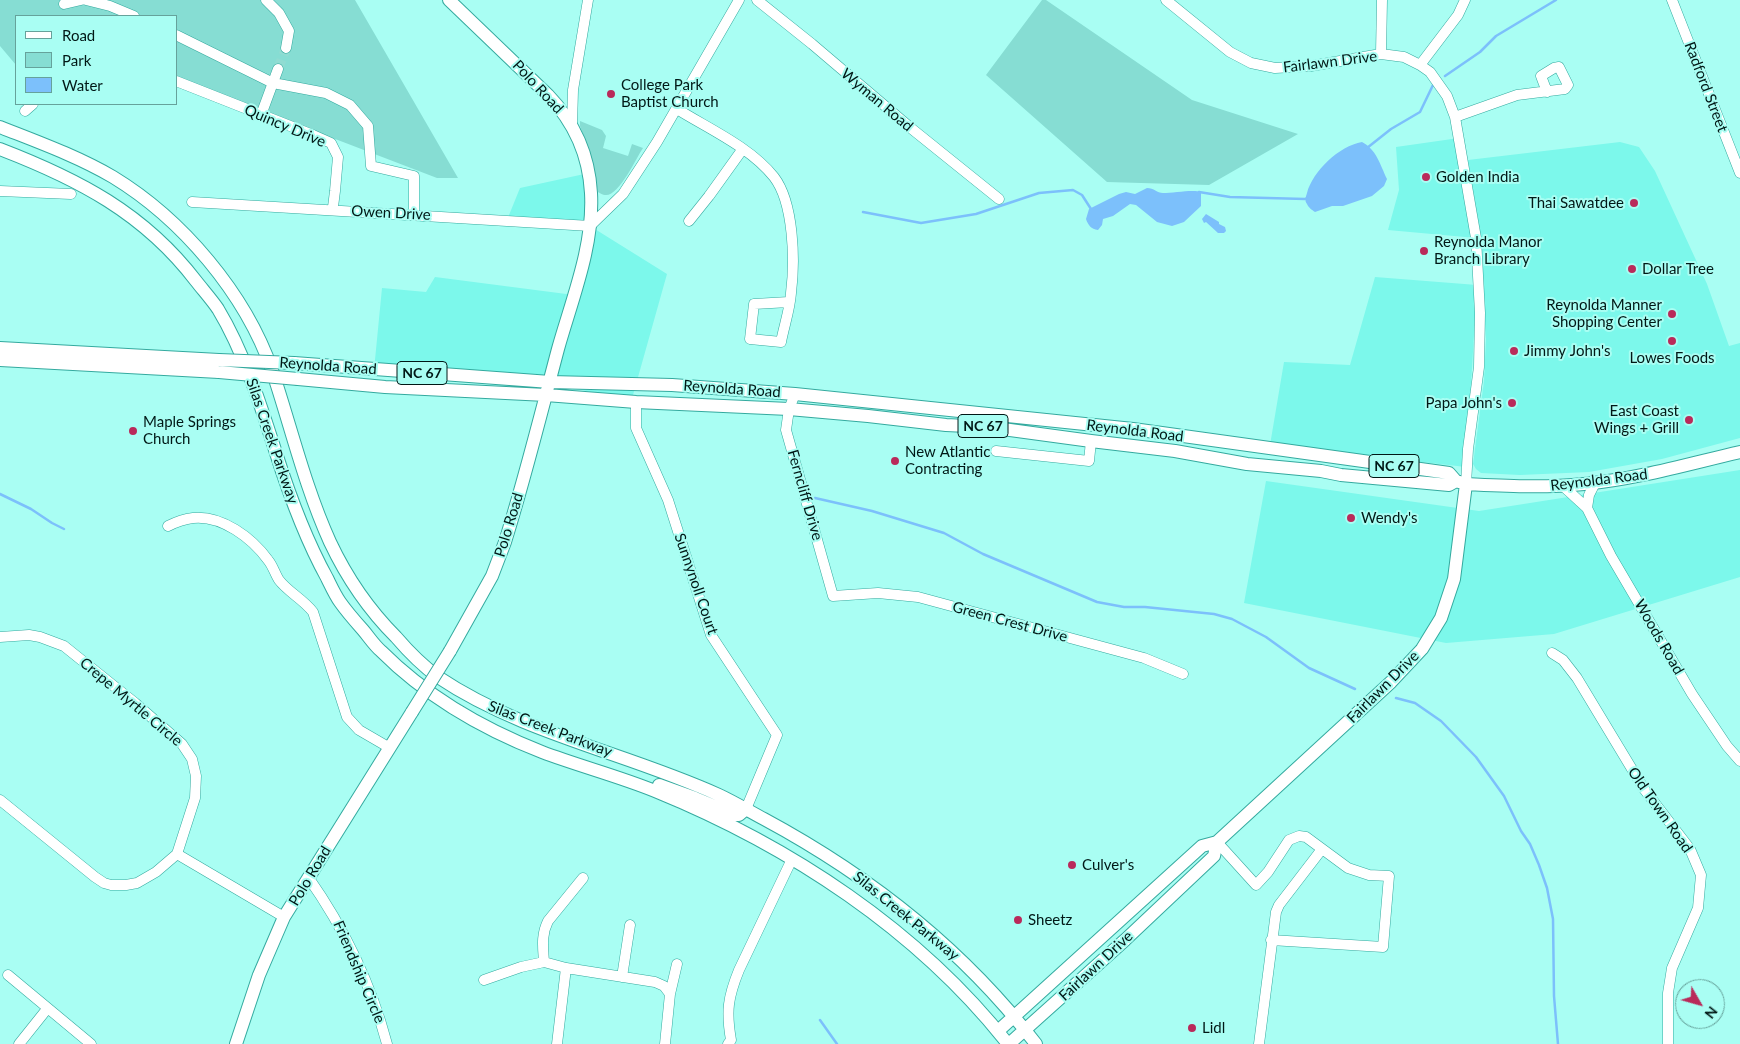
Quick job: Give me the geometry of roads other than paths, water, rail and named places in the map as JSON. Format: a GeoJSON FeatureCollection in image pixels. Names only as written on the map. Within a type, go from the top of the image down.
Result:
{"type":"FeatureCollection","features":[{"type":"Feature","properties":{"kind":"main road","name":"Polo Road"},"geometry":{"type":"LineString","coordinates":[[236,1044],[259,975],[284,917],[450,651],[492,576],[505,542],[583,263],[590,226],[591,192],[584,152],[572,126],[562,110],[548,95],[449,0]]}},
{"type":"Feature","properties":{"kind":"main road","name":"Silas Creek Parkway"},"geometry":{"type":"LineString","coordinates":[[0,127],[70,155],[112,177],[150,203],[184,234],[215,268],[264,348],[310,492],[331,544],[360,594],[394,636],[435,674],[481,701],[531,725],[623,757],[719,795],[798,837],[844,866],[889,898],[929,931],[966,966],[1014,1017],[1036,1044]]}},
{"type":"Feature","properties":{"kind":"main road","name":"Silas Creek Parkway"},"geometry":{"type":"LineString","coordinates":[[0,149],[89,188],[125,211],[184,264],[218,309],[246,368],[287,489],[310,547],[339,601],[380,650],[424,688],[482,726],[541,751],[663,795],[726,824],[792,859],[839,888],[889,926],[929,960],[975,1005],[1009,1044]]}},
{"type":"Feature","properties":{"kind":"main road","name":"Reynolda Road"},"geometry":{"type":"LineString","coordinates":[[0,348],[219,366],[298,379],[385,387],[548,388],[672,385],[795,394],[1133,429],[1449,473],[1461,483]]}},
{"type":"Feature","properties":{"kind":"main road","name":"Reynolda Road"},"geometry":{"type":"LineString","coordinates":[[0,360],[219,366],[294,363],[548,388],[636,402],[789,409],[946,425],[988,426],[1176,451],[1247,464],[1449,485],[1461,483],[1549,487],[1595,483],[1660,472],[1740,452]]}},
{"type":"Feature","properties":{"kind":"main road","name":"Fairlawn Drive"},"geometry":{"type":"LineString","coordinates":[[998,1031],[1202,846],[1217,842],[1391,682],[1422,648],[1442,618],[1454,579],[1461,483]]}},
{"type":"Feature","properties":{"kind":"main road"},"geometry":{"type":"LineString","coordinates":[[610,775],[627,776],[649,782],[696,798],[736,815],[746,810]]}},
{"type":"Feature","properties":{"kind":"main road","name":"Fairlawn Drive"},"geometry":{"type":"LineString","coordinates":[[1009,1044],[1026,1031],[1214,856],[1217,842]]}},
{"type":"Feature","properties":{"kind":"street"},"geometry":{"type":"LineString","coordinates":[[64,4],[81,0]]}},
{"type":"Feature","properties":{"kind":"street"},"geometry":{"type":"LineString","coordinates":[[86,0],[110,6],[132,15]]}},
{"type":"Feature","properties":{"kind":"street"},"geometry":{"type":"LineString","coordinates":[[266,0],[279,13],[289,31],[286,48]]}},
{"type":"Feature","properties":{"kind":"street"},"geometry":{"type":"LineString","coordinates":[[572,126],[573,90],[588,0]]}},
{"type":"Feature","properties":{"kind":"street"},"geometry":{"type":"LineString","coordinates":[[590,226],[623,194],[677,109],[739,0]]}},
{"type":"Feature","properties":{"kind":"street","name":"Wyman Road"},"geometry":{"type":"LineString","coordinates":[[757,0],[999,199]]}},
{"type":"Feature","properties":{"kind":"street","name":"Fairlawn Drive"},"geometry":{"type":"LineString","coordinates":[[1166,0],[1230,52],[1251,63],[1275,68],[1301,67],[1381,54],[1404,57],[1422,66]]}},
{"type":"Feature","properties":{"kind":"street"},"geometry":{"type":"LineString","coordinates":[[1381,54],[1382,0]]}},
{"type":"Feature","properties":{"kind":"street"},"geometry":{"type":"LineString","coordinates":[[1461,483],[1466,467],[1479,367],[1480,313],[1476,238],[1455,117],[1447,96],[1430,72],[1422,66],[1458,15],[1465,0]]}},
{"type":"Feature","properties":{"kind":"street","name":"Radford Street"},"geometry":{"type":"LineString","coordinates":[[1672,0],[1740,173]]}},
{"type":"Feature","properties":{"kind":"street"},"geometry":{"type":"LineString","coordinates":[[178,36],[273,83],[326,93],[350,105],[368,126],[371,166],[414,176],[414,215]]}},
{"type":"Feature","properties":{"kind":"street"},"geometry":{"type":"LineString","coordinates":[[260,115],[278,69]]}},
{"type":"Feature","properties":{"kind":"street","name":"Quincy Drive"},"geometry":{"type":"LineString","coordinates":[[178,82],[331,143],[338,157],[333,207],[331,210]]}},
{"type":"Feature","properties":{"kind":"street"},"geometry":{"type":"LineString","coordinates":[[1455,117],[1517,95],[1547,92]]}},
{"type":"Feature","properties":{"kind":"street"},"geometry":{"type":"LineString","coordinates":[[677,109],[760,163],[774,178],[785,197],[790,220],[792,251],[791,294],[781,342],[750,339],[754,304],[789,302]]}},
{"type":"Feature","properties":{"kind":"street"},"geometry":{"type":"LineString","coordinates":[[689,221],[742,150]]}},
{"type":"Feature","properties":{"kind":"street"},"geometry":{"type":"LineString","coordinates":[[0,191],[71,194]]}},
{"type":"Feature","properties":{"kind":"street","name":"Owen Drive"},"geometry":{"type":"LineString","coordinates":[[192,202],[590,226]]}},
{"type":"Feature","properties":{"kind":"street","name":"Ferncliff Drive"},"geometry":{"type":"LineString","coordinates":[[795,394],[789,409],[786,430],[833,596]]}},
{"type":"Feature","properties":{"kind":"street","name":"Sunnynoll Court"},"geometry":{"type":"LineString","coordinates":[[636,402],[636,428],[668,500],[711,635],[777,735],[746,810]]}},
{"type":"Feature","properties":{"kind":"street"},"geometry":{"type":"LineString","coordinates":[[996,451],[1089,461],[1091,441]]}},
{"type":"Feature","properties":{"kind":"street"},"geometry":{"type":"LineString","coordinates":[[1587,508],[1589,495],[1595,483]]}},
{"type":"Feature","properties":{"kind":"street","name":"Woods Road"},"geometry":{"type":"LineString","coordinates":[[1563,486],[1587,508],[1611,556],[1692,694],[1727,746],[1740,761]]}},
{"type":"Feature","properties":{"kind":"street"},"geometry":{"type":"LineString","coordinates":[[168,526],[181,520],[204,518],[233,528],[258,548],[269,560],[280,580],[307,604],[312,612],[347,717],[358,730],[390,748]]}},
{"type":"Feature","properties":{"kind":"street","name":"Green Crest Drive"},"geometry":{"type":"LineString","coordinates":[[833,596],[878,593],[918,597],[1144,658],[1183,674]]}},
{"type":"Feature","properties":{"kind":"street","name":"Crepe Myrtle Circle"},"geometry":{"type":"LineString","coordinates":[[0,637],[29,635],[64,646],[135,703],[189,752],[195,766],[196,793],[177,854]]}},
{"type":"Feature","properties":{"kind":"street","name":"Old Town Road"},"geometry":{"type":"LineString","coordinates":[[1552,653],[1563,660],[1577,678],[1644,789],[1690,849],[1701,875],[1698,908],[1672,968],[1668,993],[1668,1044]]}},
{"type":"Feature","properties":{"kind":"street"},"geometry":{"type":"LineString","coordinates":[[0,800],[52,844],[104,883],[119,886],[137,883],[156,872],[177,854],[284,917]]}},
{"type":"Feature","properties":{"kind":"street"},"geometry":{"type":"LineString","coordinates":[[1217,842],[1256,885],[1268,872],[1286,842],[1298,836],[1306,837],[1348,868],[1358,872],[1389,876],[1384,946],[1271,940]]}},
{"type":"Feature","properties":{"kind":"street"},"geometry":{"type":"LineString","coordinates":[[1259,1044],[1271,940],[1279,905],[1322,849]]}},
{"type":"Feature","properties":{"kind":"street"},"geometry":{"type":"LineString","coordinates":[[728,1044],[731,1040],[727,1018],[733,984],[792,859]]}},
{"type":"Feature","properties":{"kind":"street","name":"Friendship Circle"},"geometry":{"type":"LineString","coordinates":[[308,877],[332,912],[351,947],[370,991],[387,1044]]}},
{"type":"Feature","properties":{"kind":"street"},"geometry":{"type":"LineString","coordinates":[[544,962],[543,930],[583,878]]}},
{"type":"Feature","properties":{"kind":"street"},"geometry":{"type":"LineString","coordinates":[[622,977],[630,925]]}},
{"type":"Feature","properties":{"kind":"street"},"geometry":{"type":"LineString","coordinates":[[484,980],[522,967],[544,962],[566,968],[654,982],[664,986],[670,994]]}},
{"type":"Feature","properties":{"kind":"street"},"geometry":{"type":"LineString","coordinates":[[669,1043],[670,994],[678,964]]}},
{"type":"Feature","properties":{"kind":"street"},"geometry":{"type":"LineString","coordinates":[[557,1044],[566,968]]}},
{"type":"Feature","properties":{"kind":"street"},"geometry":{"type":"LineString","coordinates":[[8,975],[91,1044]]}},
{"type":"Feature","properties":{"kind":"street"},"geometry":{"type":"LineString","coordinates":[[19,1044],[48,1009]]}},
{"type":"Feature","properties":{"kind":"water"},"geometry":{"type":"Polygon","coordinates":[[[1362,142],[1371,149],[1380,163],[1387,179],[1384,186],[1372,196],[1343,206],[1332,206],[1315,212],[1308,206],[1305,200],[1315,176],[1336,154],[1353,144],[1362,142]]]}},
{"type":"Feature","properties":{"kind":"water"},"geometry":{"type":"Polygon","coordinates":[[[1147,188],[1163,193],[1201,192],[1201,206],[1184,222],[1172,226],[1157,222],[1136,205],[1130,204],[1113,216],[1103,219],[1102,225],[1098,230],[1092,228],[1088,223],[1086,219],[1089,209],[1119,194],[1126,192],[1135,194],[1147,188]]]}},
{"type":"Feature","properties":{"kind":"water"},"geometry":{"type":"Polygon","coordinates":[[[1206,214],[1225,227],[1226,231],[1218,233],[1206,222],[1204,223],[1202,219],[1206,214]]]}},
{"type":"Feature","properties":{"kind":"waterway"},"geometry":{"type":"LineString","coordinates":[[1445,76],[1480,52],[1496,36],[1556,0]]}},
{"type":"Feature","properties":{"kind":"waterway"},"geometry":{"type":"LineString","coordinates":[[1367,148],[1391,129],[1420,112],[1433,85]]}},
{"type":"Feature","properties":{"kind":"waterway"},"geometry":{"type":"LineString","coordinates":[[863,212],[921,223],[976,214],[1039,193],[1073,190],[1082,195],[1091,209]]}},
{"type":"Feature","properties":{"kind":"waterway"},"geometry":{"type":"LineString","coordinates":[[1199,192],[1230,197],[1307,198]]}},
{"type":"Feature","properties":{"kind":"waterway"},"geometry":{"type":"LineString","coordinates":[[0,494],[31,509],[64,529]]}},
{"type":"Feature","properties":{"kind":"waterway"},"geometry":{"type":"LineString","coordinates":[[815,498],[872,511],[944,533],[983,554],[1097,602],[1124,607],[1145,607],[1214,614],[1232,619],[1266,637],[1309,668],[1355,689]]}},
{"type":"Feature","properties":{"kind":"waterway"},"geometry":{"type":"LineString","coordinates":[[1396,698],[1415,703],[1441,721],[1476,757],[1504,796],[1521,831],[1530,844],[1547,888],[1553,919],[1554,996],[1558,1044]]}},
{"type":"Feature","properties":{"kind":"waterway"},"geometry":{"type":"LineString","coordinates":[[820,1020],[837,1044]]}},
{"type":"Feature","properties":{"kind":"tunnel"},"geometry":{"type":"LineString","coordinates":[[278,69],[286,48]]}},
{"type":"Feature","properties":{"kind":"place","name":"College Park Baptist Church"},"geometry":{"type":"Point","coordinates":[611,94]}},
{"type":"Feature","properties":{"kind":"place","name":"Golden India"},"geometry":{"type":"Point","coordinates":[1426,177]}},
{"type":"Feature","properties":{"kind":"place","name":"Thai Sawatdee"},"geometry":{"type":"Point","coordinates":[1634,203]}},
{"type":"Feature","properties":{"kind":"place","name":"Reynolda Manor Branch Library"},"geometry":{"type":"Point","coordinates":[1424,251]}},
{"type":"Feature","properties":{"kind":"place","name":"Dollar Tree"},"geometry":{"type":"Point","coordinates":[1632,269]}},
{"type":"Feature","properties":{"kind":"place","name":"Reynolda Manner Shopping Center"},"geometry":{"type":"Point","coordinates":[1672,314]}},
{"type":"Feature","properties":{"kind":"place","name":"Lowes Foods"},"geometry":{"type":"Point","coordinates":[1672,341]}},
{"type":"Feature","properties":{"kind":"place","name":"Jimmy John's"},"geometry":{"type":"Point","coordinates":[1514,351]}},
{"type":"Feature","properties":{"kind":"place","name":"Papa John's"},"geometry":{"type":"Point","coordinates":[1512,403]}},
{"type":"Feature","properties":{"kind":"place","name":"East Coast Wings + Grill"},"geometry":{"type":"Point","coordinates":[1689,420]}},
{"type":"Feature","properties":{"kind":"place","name":"Maple Springs Church"},"geometry":{"type":"Point","coordinates":[133,431]}},
{"type":"Feature","properties":{"kind":"place","name":"New Atlantic Contracting"},"geometry":{"type":"Point","coordinates":[895,461]}},
{"type":"Feature","properties":{"kind":"place","name":"Wendy's"},"geometry":{"type":"Point","coordinates":[1351,518]}},
{"type":"Feature","properties":{"kind":"place","name":"Culver's"},"geometry":{"type":"Point","coordinates":[1072,865]}},
{"type":"Feature","properties":{"kind":"place","name":"Sheetz"},"geometry":{"type":"Point","coordinates":[1018,920]}},
{"type":"Feature","properties":{"kind":"place","name":"Lidl"},"geometry":{"type":"Point","coordinates":[1192,1028]}}]}
